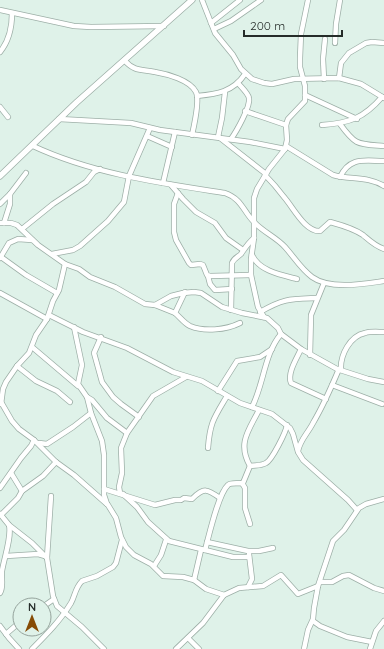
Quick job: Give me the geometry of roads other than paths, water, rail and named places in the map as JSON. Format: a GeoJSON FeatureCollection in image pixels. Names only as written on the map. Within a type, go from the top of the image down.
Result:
{"type":"FeatureCollection","features":[{"type":"Feature","properties":{"kind":"main road"},"geometry":{"type":"LineString","coordinates":[[0,176],[77,102],[192,0]]}},
{"type":"Feature","properties":{"kind":"street"},"geometry":{"type":"LineString","coordinates":[[202,0],[211,23],[220,40],[233,55],[239,67],[245,74],[258,82],[272,84],[294,79],[339,78],[361,84],[383,97],[357,119],[340,124],[322,125]]}},
{"type":"Feature","properties":{"kind":"street"},"geometry":{"type":"LineString","coordinates":[[211,23],[240,0]]}},
{"type":"Feature","properties":{"kind":"street"},"geometry":{"type":"LineString","coordinates":[[214,29],[231,21],[261,0]]}},
{"type":"Feature","properties":{"kind":"street"},"geometry":{"type":"LineString","coordinates":[[264,317],[260,312],[251,275],[254,238],[254,198],[266,174],[285,148],[286,125],[290,116],[305,101],[303,79],[300,67],[301,34],[307,0]]}},
{"type":"Feature","properties":{"kind":"street"},"geometry":{"type":"LineString","coordinates":[[335,43],[336,24],[340,1]]}},
{"type":"Feature","properties":{"kind":"street"},"geometry":{"type":"LineString","coordinates":[[0,10],[74,26],[164,26]]}},
{"type":"Feature","properties":{"kind":"street"},"geometry":{"type":"LineString","coordinates":[[0,52],[8,38],[12,13]]}},
{"type":"Feature","properties":{"kind":"street"},"geometry":{"type":"LineString","coordinates":[[324,78],[323,58],[325,39]]}},
{"type":"Feature","properties":{"kind":"street"},"geometry":{"type":"LineString","coordinates":[[339,78],[341,63],[349,53],[358,46],[366,43],[384,43]]}},
{"type":"Feature","properties":{"kind":"street"},"geometry":{"type":"LineString","coordinates":[[125,61],[128,65],[137,70],[156,72],[184,81],[195,90],[197,96],[196,115],[192,135]]}},
{"type":"Feature","properties":{"kind":"street"},"geometry":{"type":"LineString","coordinates":[[197,96],[225,92],[238,83],[245,74]]}},
{"type":"Feature","properties":{"kind":"street"},"geometry":{"type":"LineString","coordinates":[[231,139],[242,122],[250,99],[238,83]]}},
{"type":"Feature","properties":{"kind":"street"},"geometry":{"type":"LineString","coordinates":[[219,138],[225,92]]}},
{"type":"Feature","properties":{"kind":"street"},"geometry":{"type":"LineString","coordinates":[[305,95],[357,119]]}},
{"type":"Feature","properties":{"kind":"street"},"geometry":{"type":"LineString","coordinates":[[0,107],[8,117]]}},
{"type":"Feature","properties":{"kind":"street"},"geometry":{"type":"LineString","coordinates":[[245,111],[286,125]]}},
{"type":"Feature","properties":{"kind":"street"},"geometry":{"type":"LineString","coordinates":[[60,119],[131,123],[150,128],[192,135],[231,139],[285,148],[333,175],[367,179],[384,186]]}},
{"type":"Feature","properties":{"kind":"street"},"geometry":{"type":"LineString","coordinates":[[340,124],[354,141],[368,145],[384,146]]}},
{"type":"Feature","properties":{"kind":"street"},"geometry":{"type":"LineString","coordinates":[[52,254],[73,250],[80,246],[111,218],[125,201],[129,176],[150,128]]}},
{"type":"Feature","properties":{"kind":"street"},"geometry":{"type":"LineString","coordinates":[[163,183],[175,132]]}},
{"type":"Feature","properties":{"kind":"street"},"geometry":{"type":"LineString","coordinates":[[147,136],[172,147]]}},
{"type":"Feature","properties":{"kind":"street"},"geometry":{"type":"LineString","coordinates":[[219,138],[266,174],[298,216],[314,230],[320,231],[330,222],[356,231],[373,244],[384,249]]}},
{"type":"Feature","properties":{"kind":"street"},"geometry":{"type":"LineString","coordinates":[[32,146],[71,162],[129,176],[172,185],[225,192],[239,202],[253,222],[285,247],[312,277],[324,283],[359,284],[384,281]]}},
{"type":"Feature","properties":{"kind":"street"},"geometry":{"type":"LineString","coordinates":[[340,177],[345,167],[354,162],[366,160],[384,161]]}},
{"type":"Feature","properties":{"kind":"street"},"geometry":{"type":"LineString","coordinates":[[22,229],[53,204],[86,182],[94,172],[100,169]]}},
{"type":"Feature","properties":{"kind":"street"},"geometry":{"type":"LineString","coordinates":[[0,204],[10,194],[26,173]]}},
{"type":"Feature","properties":{"kind":"street"},"geometry":{"type":"LineString","coordinates":[[172,185],[196,212],[215,223],[229,241],[243,250]]}},
{"type":"Feature","properties":{"kind":"street"},"geometry":{"type":"LineString","coordinates":[[178,193],[174,204],[175,236],[189,263],[192,265],[203,265],[210,284],[215,290],[232,289]]}},
{"type":"Feature","properties":{"kind":"street"},"geometry":{"type":"LineString","coordinates":[[10,194],[10,204],[2,223],[14,224],[22,229],[32,240],[66,264],[79,269],[90,277],[115,287],[145,304],[155,305],[175,313],[190,326],[207,329],[232,326],[240,323]]}},
{"type":"Feature","properties":{"kind":"street"},"geometry":{"type":"LineString","coordinates":[[231,310],[233,260],[240,255],[254,238]]}},
{"type":"Feature","properties":{"kind":"street"},"geometry":{"type":"LineString","coordinates":[[32,240],[18,239],[9,243],[0,257],[26,275],[57,293]]}},
{"type":"Feature","properties":{"kind":"street"},"geometry":{"type":"LineString","coordinates":[[252,254],[259,265],[277,274],[297,279]]}},
{"type":"Feature","properties":{"kind":"street"},"geometry":{"type":"LineString","coordinates":[[66,264],[48,317],[36,335],[29,353],[17,366],[6,382],[0,404],[22,432],[36,441],[56,462],[74,475],[108,505]]}},
{"type":"Feature","properties":{"kind":"street"},"geometry":{"type":"LineString","coordinates":[[208,276],[251,275]]}},
{"type":"Feature","properties":{"kind":"street"},"geometry":{"type":"LineString","coordinates":[[310,354],[311,315],[324,283]]}},
{"type":"Feature","properties":{"kind":"street"},"geometry":{"type":"LineString","coordinates":[[155,305],[171,296],[185,292],[201,293],[214,303],[231,310],[264,317],[273,322],[281,334],[301,349],[340,369],[372,380],[384,382]]}},
{"type":"Feature","properties":{"kind":"street"},"geometry":{"type":"LineString","coordinates":[[175,313],[185,292]]}},
{"type":"Feature","properties":{"kind":"street"},"geometry":{"type":"LineString","coordinates":[[0,293],[48,317],[127,348],[165,368],[186,377],[202,381],[227,396],[272,414],[287,425],[293,434],[298,453],[303,460],[348,500],[357,510]]}},
{"type":"Feature","properties":{"kind":"street"},"geometry":{"type":"LineString","coordinates":[[260,312],[287,299],[317,298]]}},
{"type":"Feature","properties":{"kind":"street"},"geometry":{"type":"LineString","coordinates":[[74,328],[82,365],[78,382],[79,387]]}},
{"type":"Feature","properties":{"kind":"street"},"geometry":{"type":"LineString","coordinates":[[298,453],[300,444],[326,399],[340,369],[344,352],[353,339],[364,333],[384,332]]}},
{"type":"Feature","properties":{"kind":"street"},"geometry":{"type":"LineString","coordinates":[[252,407],[272,349],[276,340],[281,334]]}},
{"type":"Feature","properties":{"kind":"street"},"geometry":{"type":"LineString","coordinates":[[101,337],[94,353],[102,382],[121,404],[139,417]]}},
{"type":"Feature","properties":{"kind":"street"},"geometry":{"type":"LineString","coordinates":[[32,347],[79,387],[107,418],[127,433]]}},
{"type":"Feature","properties":{"kind":"street"},"geometry":{"type":"LineString","coordinates":[[218,391],[237,360],[260,356],[272,349]]}},
{"type":"Feature","properties":{"kind":"street"},"geometry":{"type":"LineString","coordinates":[[301,349],[291,372],[291,383],[326,399]]}},
{"type":"Feature","properties":{"kind":"street"},"geometry":{"type":"LineString","coordinates":[[17,366],[36,381],[57,391],[70,402]]}},
{"type":"Feature","properties":{"kind":"street"},"geometry":{"type":"LineString","coordinates":[[186,377],[153,396],[127,433],[121,448],[122,473],[119,489],[166,540],[233,557],[249,557]]}},
{"type":"Feature","properties":{"kind":"street"},"geometry":{"type":"LineString","coordinates":[[0,381],[6,382]]}},
{"type":"Feature","properties":{"kind":"street"},"geometry":{"type":"LineString","coordinates":[[332,385],[382,404]]}},
{"type":"Feature","properties":{"kind":"street"},"geometry":{"type":"LineString","coordinates":[[208,448],[209,430],[212,421],[227,396]]}},
{"type":"Feature","properties":{"kind":"street"},"geometry":{"type":"LineString","coordinates":[[87,397],[100,434],[104,452],[104,495],[116,518],[122,540],[126,547],[134,555],[154,566],[163,576],[183,577],[194,580],[206,589],[224,595]]}},
{"type":"Feature","properties":{"kind":"street"},"geometry":{"type":"LineString","coordinates":[[194,580],[203,550],[208,542],[220,498],[230,484],[242,483],[246,478],[250,466],[245,457],[245,437],[259,410]]}},
{"type":"Feature","properties":{"kind":"street"},"geometry":{"type":"LineString","coordinates":[[36,441],[47,444],[73,427],[91,412]]}},
{"type":"Feature","properties":{"kind":"street"},"geometry":{"type":"LineString","coordinates":[[250,466],[268,462],[280,442],[287,425]]}},
{"type":"Feature","properties":{"kind":"street"},"geometry":{"type":"LineString","coordinates":[[0,488],[36,441]]}},
{"type":"Feature","properties":{"kind":"street"},"geometry":{"type":"LineString","coordinates":[[46,557],[1,515],[18,498],[22,491],[43,476],[56,462]]}},
{"type":"Feature","properties":{"kind":"street"},"geometry":{"type":"LineString","coordinates":[[11,473],[22,491]]}},
{"type":"Feature","properties":{"kind":"street"},"geometry":{"type":"LineString","coordinates":[[242,483],[245,488],[245,508],[250,524]]}},
{"type":"Feature","properties":{"kind":"street"},"geometry":{"type":"LineString","coordinates":[[104,489],[155,505],[181,500],[184,498],[192,499],[198,492],[204,490],[210,491],[220,498]]}},
{"type":"Feature","properties":{"kind":"street"},"geometry":{"type":"LineString","coordinates":[[51,496],[46,557],[54,599],[57,606],[82,627],[104,649]]}},
{"type":"Feature","properties":{"kind":"street"},"geometry":{"type":"LineString","coordinates":[[304,649],[308,630],[312,621],[319,584],[333,541],[344,530],[357,510],[366,504],[384,500]]}},
{"type":"Feature","properties":{"kind":"street"},"geometry":{"type":"LineString","coordinates":[[0,593],[2,590],[1,567],[6,556],[10,530],[9,524]]}},
{"type":"Feature","properties":{"kind":"street"},"geometry":{"type":"LineString","coordinates":[[32,649],[64,613],[73,600],[82,581],[97,576],[114,567],[122,540]]}},
{"type":"Feature","properties":{"kind":"street"},"geometry":{"type":"LineString","coordinates":[[154,566],[161,555],[166,540]]}},
{"type":"Feature","properties":{"kind":"street"},"geometry":{"type":"LineString","coordinates":[[208,542],[248,551],[259,551],[273,548]]}},
{"type":"Feature","properties":{"kind":"street"},"geometry":{"type":"LineString","coordinates":[[248,551],[252,579],[248,587]]}},
{"type":"Feature","properties":{"kind":"street"},"geometry":{"type":"LineString","coordinates":[[6,556],[38,554],[46,557]]}},
{"type":"Feature","properties":{"kind":"street"},"geometry":{"type":"LineString","coordinates":[[176,649],[203,622],[224,595],[234,590],[263,586],[280,575],[283,575],[298,594],[319,584],[332,582],[343,576],[349,575],[374,588],[384,591]]}},
{"type":"Feature","properties":{"kind":"street"},"geometry":{"type":"LineString","coordinates":[[312,621],[320,626],[347,637],[372,642]]}},
{"type":"Feature","properties":{"kind":"street"},"geometry":{"type":"LineString","coordinates":[[370,649],[379,626],[384,621]]}},
{"type":"Feature","properties":{"kind":"street"},"geometry":{"type":"LineString","coordinates":[[0,626],[19,649]]}},
{"type":"Feature","properties":{"kind":"street"},"geometry":{"type":"LineString","coordinates":[[6,634],[12,629]]}},
{"type":"Feature","properties":{"kind":"street"},"geometry":{"type":"LineString","coordinates":[[188,638],[199,649]]}}]}
